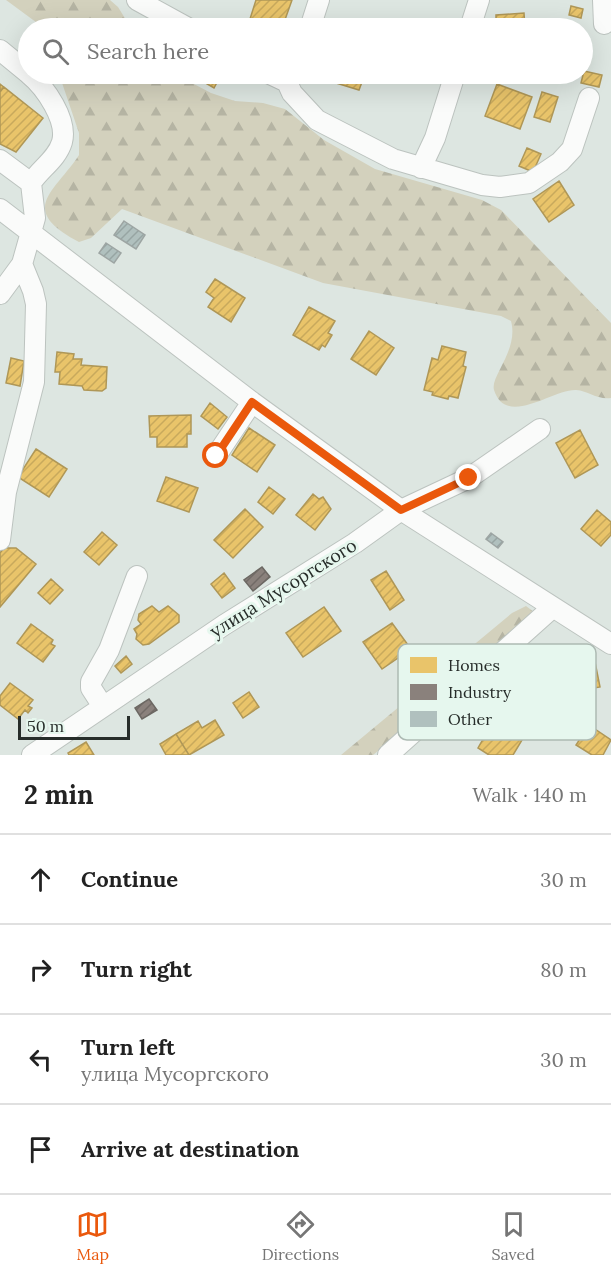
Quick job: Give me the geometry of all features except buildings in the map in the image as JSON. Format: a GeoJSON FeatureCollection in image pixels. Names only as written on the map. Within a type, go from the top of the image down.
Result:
{"type":"FeatureCollection","features":[{"type":"Feature","properties":{"kind":"street"},"geometry":{"type":"LineString","coordinates":[[138,0],[170,18]]}},
{"type":"Feature","properties":{"kind":"street"},"geometry":{"type":"LineString","coordinates":[[314,18],[320,0]]}},
{"type":"Feature","properties":{"kind":"street"},"geometry":{"type":"LineString","coordinates":[[473,18],[479,0]]}},
{"type":"Feature","properties":{"kind":"street"},"geometry":{"type":"LineString","coordinates":[[603,0],[604,24]]}},
{"type":"Feature","properties":{"kind":"street"},"geometry":{"type":"LineString","coordinates":[[0,50],[18,64]]}},
{"type":"Feature","properties":{"kind":"street"},"geometry":{"type":"LineString","coordinates":[[31,183],[56,154],[62,143],[63,128],[41,84]]}},
{"type":"Feature","properties":{"kind":"street"},"geometry":{"type":"LineString","coordinates":[[287,84],[317,120],[393,159],[482,185],[500,187],[529,183],[560,162],[572,149],[590,98]]}},
{"type":"Feature","properties":{"kind":"street"},"geometry":{"type":"LineString","coordinates":[[421,168],[435,138],[452,84]]}},
{"type":"Feature","properties":{"kind":"street"},"geometry":{"type":"LineString","coordinates":[[0,160],[31,183],[35,202],[32,235],[22,264],[0,294]]}},
{"type":"Feature","properties":{"kind":"street"},"geometry":{"type":"LineString","coordinates":[[0,209],[252,402],[401,510],[611,644]]}},
{"type":"Feature","properties":{"kind":"street"},"geometry":{"type":"LineString","coordinates":[[0,540],[3,534],[2,502],[34,382],[36,304],[22,264]]}},
{"type":"Feature","properties":{"kind":"street"},"geometry":{"type":"LineString","coordinates":[[216,456],[252,402]]}},
{"type":"Feature","properties":{"kind":"street","name":"улица Мусоргского"},"geometry":{"type":"LineString","coordinates":[[32,755],[102,705],[355,543],[401,510],[469,478],[540,429]]}},
{"type":"Feature","properties":{"kind":"street"},"geometry":{"type":"LineString","coordinates":[[102,705],[91,688],[91,682],[109,650],[137,576]]}},
{"type":"Feature","properties":{"kind":"street"},"geometry":{"type":"LineString","coordinates":[[512,644],[552,608]]}},
{"type":"Feature","properties":{"kind":"street"},"geometry":{"type":"LineString","coordinates":[[388,755],[405,740]]}},
{"type":"Feature","properties":{"kind":"green space"},"geometry":{"type":"Polygon","coordinates":[[[6,0],[110,0],[125,18],[30,18],[6,0]]]}},
{"type":"Feature","properties":{"kind":"green space"},"geometry":{"type":"Polygon","coordinates":[[[62,84],[194,84],[235,101],[263,103],[285,109],[324,140],[375,169],[482,200],[501,210],[611,323],[611,398],[601,398],[576,390],[519,406],[509,406],[500,401],[494,390],[494,384],[508,352],[512,332],[511,321],[501,316],[323,283],[122,209],[91,238],[79,242],[49,220],[45,210],[46,200],[79,155],[79,133],[62,84]]]}},
{"type":"Feature","properties":{"kind":"green space"},"geometry":{"type":"Polygon","coordinates":[[[526,606],[534,612],[500,644],[475,644],[512,613],[526,606]]]}},
{"type":"Feature","properties":{"kind":"green space"},"geometry":{"type":"Polygon","coordinates":[[[398,708],[398,735],[373,755],[341,755],[398,708]]]}},
{"type":"Feature","properties":{"kind":"route"},"geometry":{"type":"LineString","coordinates":[[216,456],[252,402],[401,510],[469,478]]}}]}
